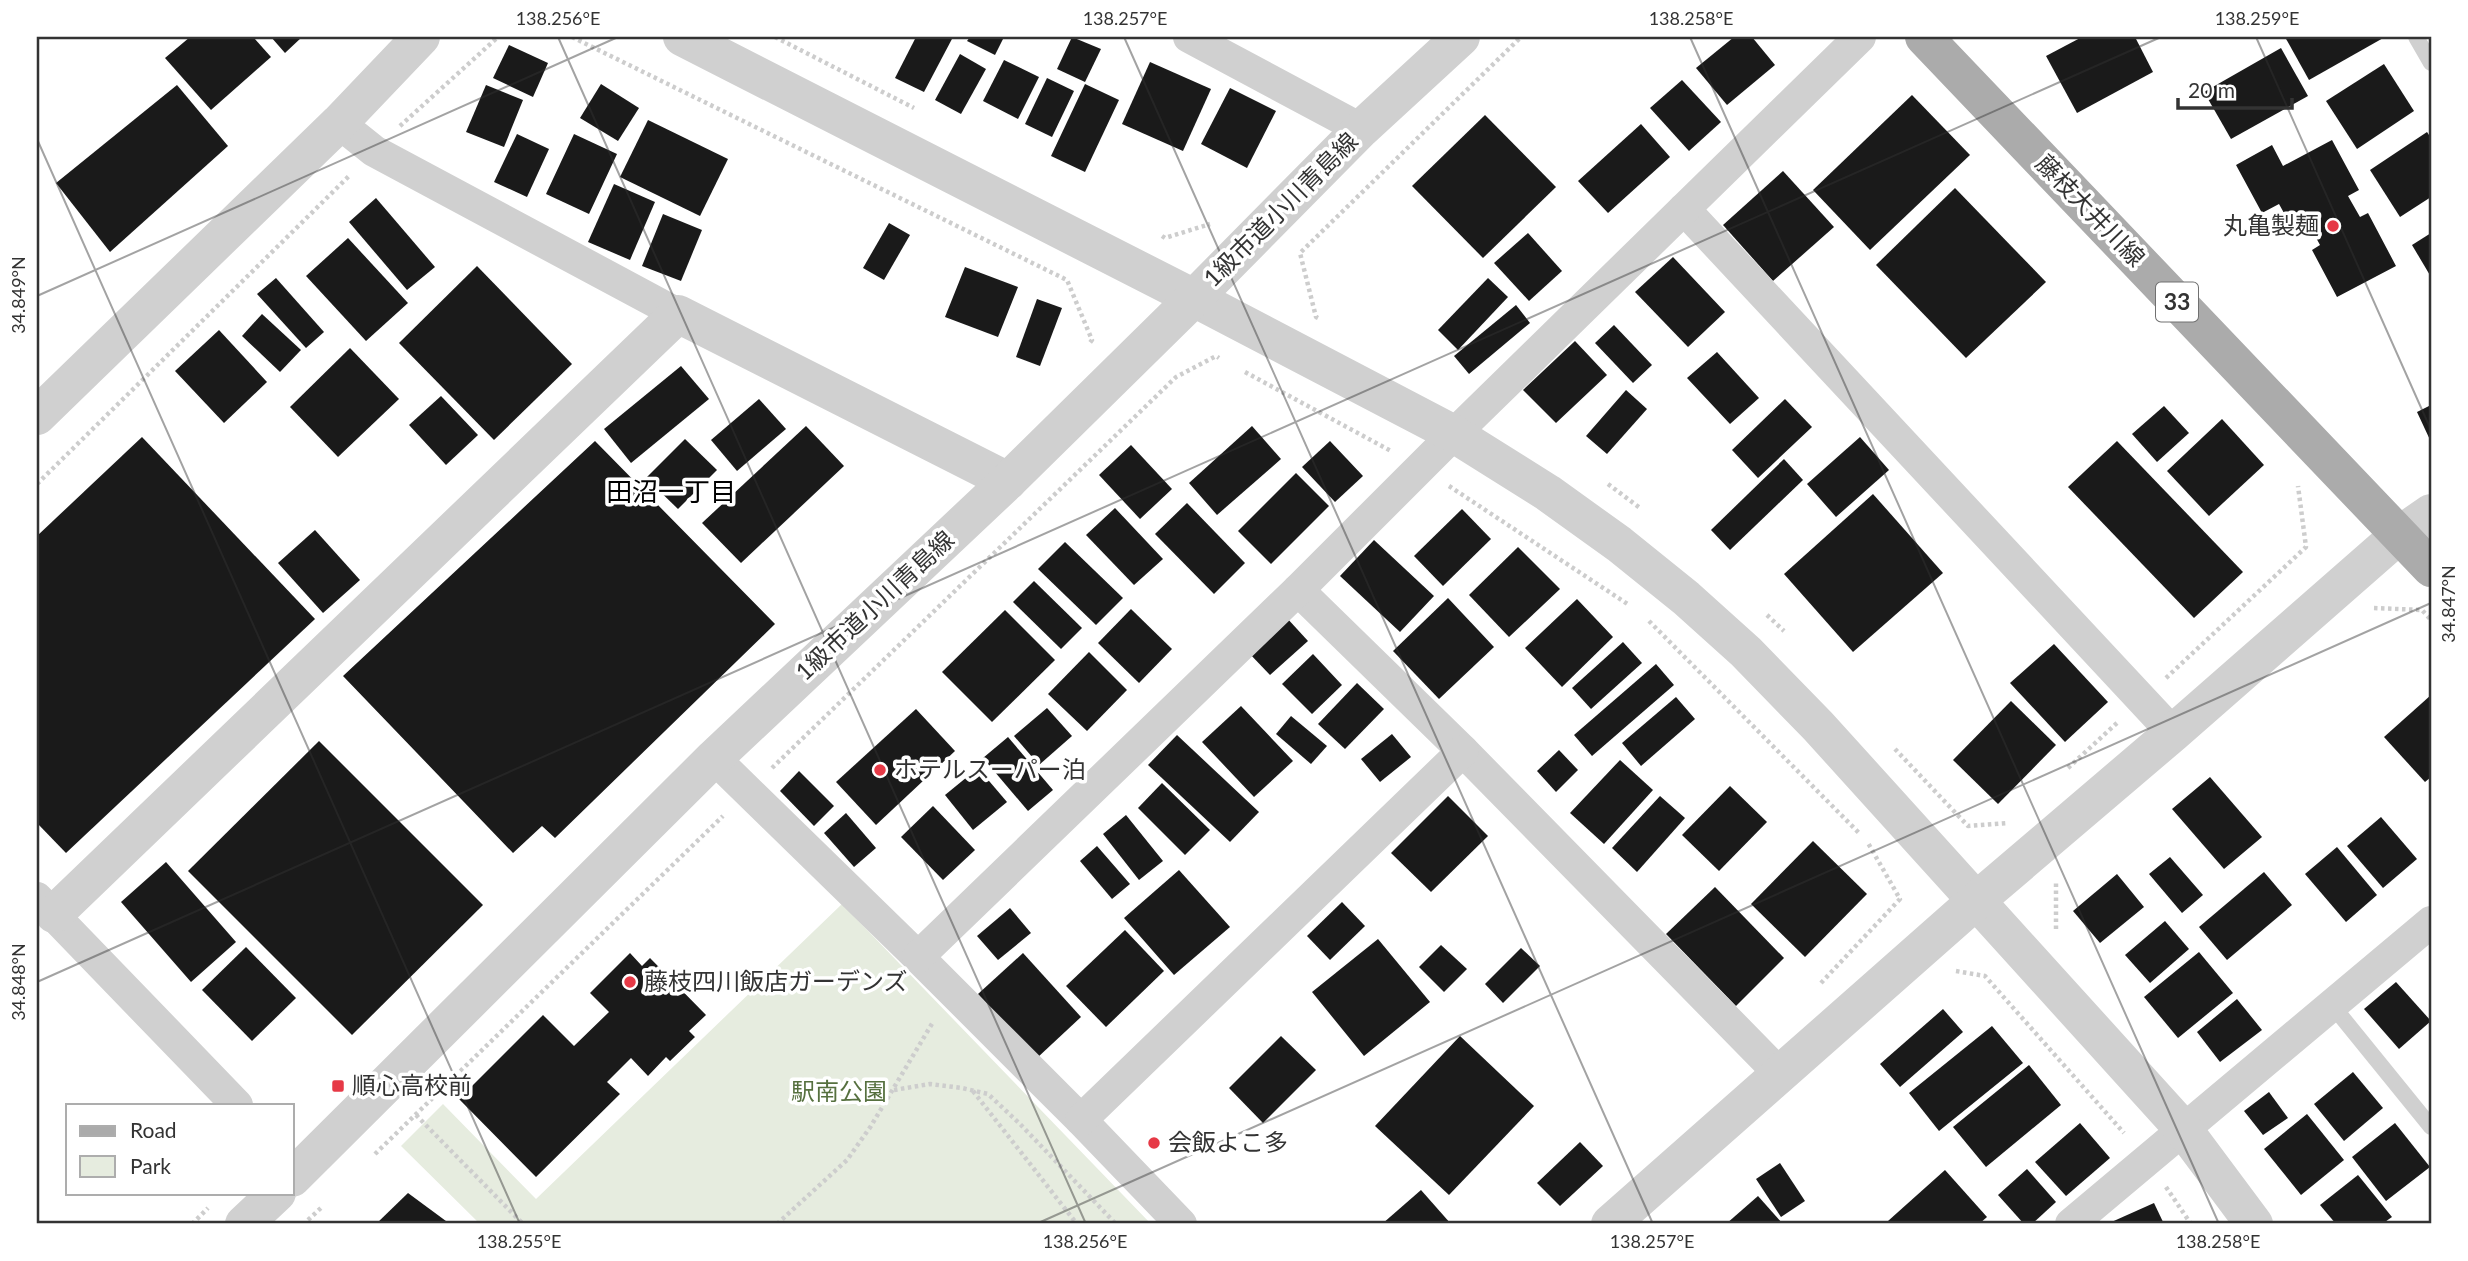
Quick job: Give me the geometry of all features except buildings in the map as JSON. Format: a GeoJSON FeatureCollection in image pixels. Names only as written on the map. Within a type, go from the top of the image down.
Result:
{"type":"FeatureCollection","features":[{"type":"Feature","properties":{"kind":"main road","name":"藤枝大井川線"},"geometry":{"type":"LineString","coordinates":[[1928,38],[2431,568]]}},
{"type":"Feature","properties":{"kind":"street"},"geometry":{"type":"LineString","coordinates":[[37,416],[339,123],[421,37]]}},
{"type":"Feature","properties":{"kind":"street"},"geometry":{"type":"LineString","coordinates":[[682,37],[1454,434],[1548,493],[1619,544],[1686,598],[1746,652],[1818,726],[2184,1129],[2254,1224]]}},
{"type":"Feature","properties":{"kind":"street"},"geometry":{"type":"LineString","coordinates":[[1189,37],[1361,129]]}},
{"type":"Feature","properties":{"kind":"street","name":"1級市道小川青島線"},"geometry":{"type":"LineString","coordinates":[[294,1172],[714,758],[1007,481],[1361,129],[1461,37]]}},
{"type":"Feature","properties":{"kind":"street"},"geometry":{"type":"LineString","coordinates":[[918,957],[1298,590],[1860,37]]}},
{"type":"Feature","properties":{"kind":"street"},"geometry":{"type":"LineString","coordinates":[[339,123],[374,151],[678,314],[1007,481]]}},
{"type":"Feature","properties":{"kind":"street"},"geometry":{"type":"LineString","coordinates":[[1684,209],[2173,733]]}},
{"type":"Feature","properties":{"kind":"street"},"geometry":{"type":"LineString","coordinates":[[236,1104],[45,906],[678,314]]}},
{"type":"Feature","properties":{"kind":"street"},"geometry":{"type":"LineString","coordinates":[[1610,1224],[1977,900],[2399,535],[2431,513]]}},
{"type":"Feature","properties":{"kind":"street"},"geometry":{"type":"LineString","coordinates":[[1298,590],[1463,751],[1780,1074]]}},
{"type":"Feature","properties":{"kind":"street"},"geometry":{"type":"LineString","coordinates":[[1081,1120],[1463,751]]}},
{"type":"Feature","properties":{"kind":"street"},"geometry":{"type":"LineString","coordinates":[[714,758],[918,957],[1181,1224]]}},
{"type":"Feature","properties":{"kind":"street"},"geometry":{"type":"LineString","coordinates":[[2071,1224],[2431,922]]}},
{"type":"Feature","properties":{"kind":"street","name":"1級市道小川青島線"},"geometry":{"type":"LineString","coordinates":[[244,1224],[273,1194]]}},
{"type":"Feature","properties":{"kind":"lane"},"geometry":{"type":"LineString","coordinates":[[2416,37],[2431,63]]}},
{"type":"Feature","properties":{"kind":"lane"},"geometry":{"type":"LineString","coordinates":[[2332,1005],[2431,1127]]}},
{"type":"Feature","properties":{"kind":"path"},"geometry":{"type":"LineString","coordinates":[[37,484],[374,151],[498,37]]}},
{"type":"Feature","properties":{"kind":"path"},"geometry":{"type":"LineString","coordinates":[[572,37],[1068,280],[1092,340],[1083,350]]}},
{"type":"Feature","properties":{"kind":"path"},"geometry":{"type":"LineString","coordinates":[[775,37],[921,112]]}},
{"type":"Feature","properties":{"kind":"path"},"geometry":{"type":"LineString","coordinates":[[1328,323],[1316,317],[1300,253],[1521,37]]}},
{"type":"Feature","properties":{"kind":"path"},"geometry":{"type":"LineString","coordinates":[[1153,231],[1165,238],[1222,220]]}},
{"type":"Feature","properties":{"kind":"path"},"geometry":{"type":"LineString","coordinates":[[369,1160],[1176,377],[1216,356],[1228,363]]}},
{"type":"Feature","properties":{"kind":"path"},"geometry":{"type":"LineString","coordinates":[[1240,369],[1421,467],[1629,605]]}},
{"type":"Feature","properties":{"kind":"path"},"geometry":{"type":"LineString","coordinates":[[2065,770],[2306,547],[2297,475]]}},
{"type":"Feature","properties":{"kind":"path"},"geometry":{"type":"LineString","coordinates":[[1605,483],[1648,515]]}},
{"type":"Feature","properties":{"kind":"path"},"geometry":{"type":"LineString","coordinates":[[2363,608],[2422,610],[2431,620]]}},
{"type":"Feature","properties":{"kind":"path"},"geometry":{"type":"LineString","coordinates":[[1764,612],[1793,641]]}},
{"type":"Feature","properties":{"kind":"path"},"geometry":{"type":"LineString","coordinates":[[1641,613],[1869,844],[1900,899],[1814,990]]}},
{"type":"Feature","properties":{"kind":"path"},"geometry":{"type":"LineString","coordinates":[[1894,748],[1968,826],[2007,823],[2017,815]]}},
{"type":"Feature","properties":{"kind":"path"},"geometry":{"type":"LineString","coordinates":[[2056,881],[2056,939]]}},
{"type":"Feature","properties":{"kind":"path"},"geometry":{"type":"LineString","coordinates":[[1955,971],[1985,976],[2148,1160],[2191,1224]]}},
{"type":"Feature","properties":{"kind":"path"},"geometry":{"type":"LineString","coordinates":[[777,1224],[847,1160],[872,1126],[951,990]]}},
{"type":"Feature","properties":{"kind":"path"},"geometry":{"type":"LineString","coordinates":[[893,1090],[930,1084],[988,1094],[1116,1224]]}},
{"type":"Feature","properties":{"kind":"path"},"geometry":{"type":"LineString","coordinates":[[973,1090],[1077,1224]]}},
{"type":"Feature","properties":{"kind":"path"},"geometry":{"type":"LineString","coordinates":[[416,1115],[523,1224]]}},
{"type":"Feature","properties":{"kind":"path"},"geometry":{"type":"LineString","coordinates":[[304,1224],[322,1206]]}},
{"type":"Feature","properties":{"kind":"green space","name":"駅南公園"},"geometry":{"type":"Polygon","coordinates":[[[842,904],[1151,1224],[480,1224],[401,1146],[443,1104],[536,1199],[842,904]]]}},
{"type":"Feature","properties":{"kind":"place","name":"丸亀製麺"},"geometry":{"type":"Point","coordinates":[2333,226]}},
{"type":"Feature","properties":{"kind":"place","name":"ホテルスーパー泊"},"geometry":{"type":"Point","coordinates":[880,770]}},
{"type":"Feature","properties":{"kind":"place","name":"藤枝四川飯店ガーデンズ"},"geometry":{"type":"Point","coordinates":[630,982]}},
{"type":"Feature","properties":{"kind":"place","name":"順心高校前"},"geometry":{"type":"Point","coordinates":[338,1086]}},
{"type":"Feature","properties":{"kind":"place","name":"会飯よこ多"},"geometry":{"type":"Point","coordinates":[1154,1143]}},
{"type":"Feature","properties":{"kind":"district","name":"田沼一丁目"},"geometry":{"type":"Point","coordinates":[671,492]}}]}
